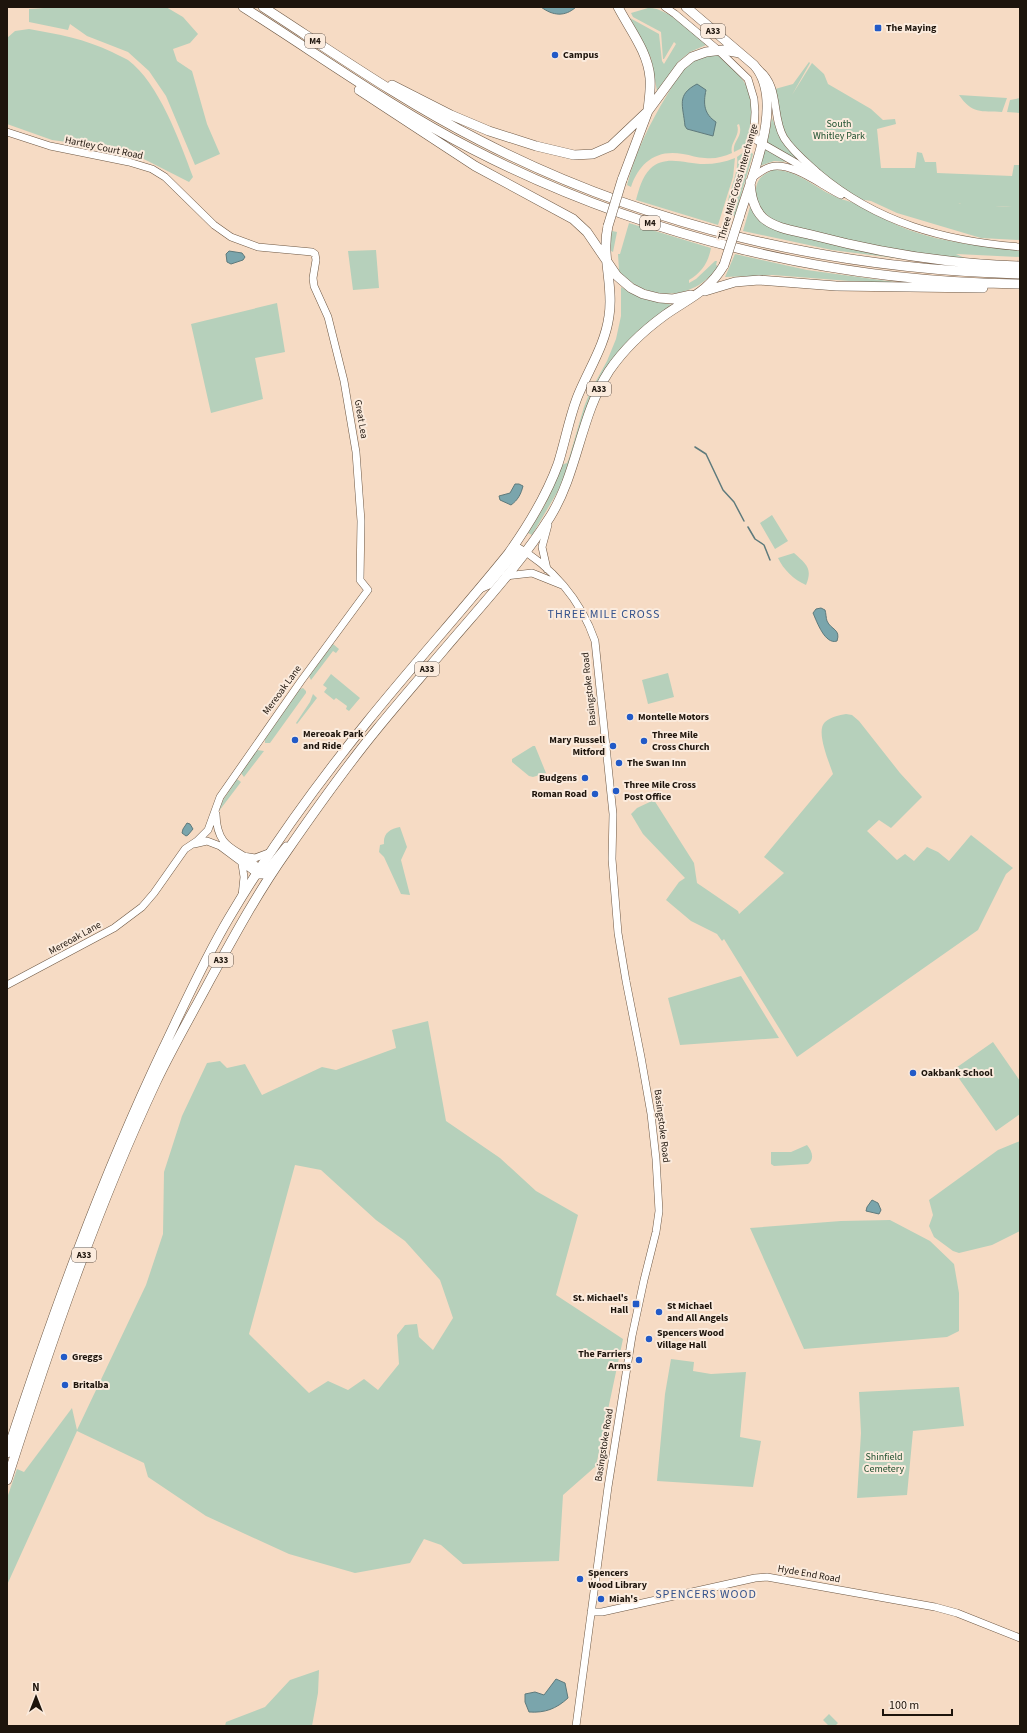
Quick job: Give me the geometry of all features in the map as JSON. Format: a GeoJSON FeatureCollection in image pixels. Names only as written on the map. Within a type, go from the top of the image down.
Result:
{"type":"FeatureCollection","features":[{"type":"Feature","properties":{"kind":"highway","name":"M4"},"geometry":{"type":"LineString","coordinates":[[243,7],[315,55],[414,117],[472,149],[546,184],[632,218],[739,249],[837,268],[913,278],[996,284],[1020,284]]}},
{"type":"Feature","properties":{"kind":"highway","name":"M4"},"geometry":{"type":"LineString","coordinates":[[263,7],[366,75],[440,119],[516,159],[606,197],[696,227],[781,248],[893,266],[949,271],[1020,274]]}},
{"type":"Feature","properties":{"kind":"highway"},"geometry":{"type":"LineString","coordinates":[[618,7],[635,35],[646,62],[650,84],[648,111]]}},
{"type":"Feature","properties":{"kind":"highway","name":"A33"},"geometry":{"type":"LineString","coordinates":[[686,7],[741,54]]}},
{"type":"Feature","properties":{"kind":"highway"},"geometry":{"type":"LineString","coordinates":[[702,292],[673,299],[659,298],[648,296],[622,282],[607,261],[605,245],[608,226],[622,180],[648,111],[685,62],[702,52],[718,50],[741,54]]}},
{"type":"Feature","properties":{"kind":"highway","name":"Three Mile Cross Interchange"},"geometry":{"type":"LineString","coordinates":[[702,292],[716,277],[724,265],[751,180],[758,141],[767,117],[768,100],[764,84],[757,68],[741,54]]}},
{"type":"Feature","properties":{"kind":"highway","name":"M4"},"geometry":{"type":"LineString","coordinates":[[315,55],[333,72],[445,147],[507,184],[573,219],[587,232],[607,261]]}},
{"type":"Feature","properties":{"kind":"highway","name":"M4"},"geometry":{"type":"LineString","coordinates":[[366,75],[405,91],[452,115],[489,131],[536,146],[574,155],[593,154],[611,146],[648,111]]}},
{"type":"Feature","properties":{"kind":"highway"},"geometry":{"type":"LineString","coordinates":[[751,180],[752,198],[756,210],[767,221],[781,227],[840,243],[925,259],[1020,266]]}},
{"type":"Feature","properties":{"kind":"highway","name":"A33"},"geometry":{"type":"LineString","coordinates":[[7,1453],[67,1278],[109,1169],[145,1086],[215,944],[241,898],[260,873],[303,805],[367,722],[514,545],[537,510],[558,463],[578,398],[603,342],[610,309],[607,261]]}},
{"type":"Feature","properties":{"kind":"highway","name":"M4"},"geometry":{"type":"LineString","coordinates":[[702,292],[735,282],[759,280],[836,286],[911,288],[976,288],[1020,284]]}},
{"type":"Feature","properties":{"kind":"highway","name":"A33"},"geometry":{"type":"LineString","coordinates":[[7,1480],[63,1313],[135,1130],[158,1078],[179,1037],[264,884],[300,832],[375,731],[526,552],[552,514],[572,468],[594,399],[608,372],[626,349],[647,328],[667,313],[702,292]]}},
{"type":"Feature","properties":{"kind":"street"},"geometry":{"type":"LineString","coordinates":[[665,7],[718,50],[750,82],[755,104],[754,130],[758,141],[792,160],[823,185]]}},
{"type":"Feature","properties":{"kind":"street"},"geometry":{"type":"LineString","coordinates":[[757,68],[769,80],[774,95],[778,124],[788,144],[824,178],[856,201],[880,214],[921,230],[972,241],[1020,247]]}},
{"type":"Feature","properties":{"kind":"street","name":"Hartley Court Road"},"geometry":{"type":"LineString","coordinates":[[7,132],[50,146],[129,162],[152,170],[165,177],[214,225],[232,237],[258,247],[308,251],[315,254]]}},
{"type":"Feature","properties":{"kind":"street"},"geometry":{"type":"LineString","coordinates":[[751,180],[768,168],[781,166],[790,168],[844,197],[856,201]]}},
{"type":"Feature","properties":{"kind":"street","name":"Great Lea"},"geometry":{"type":"LineString","coordinates":[[315,254],[316,260],[313,278],[314,286],[330,323],[344,381],[356,452],[361,521],[360,580],[368,590]]}},
{"type":"Feature","properties":{"kind":"street"},"geometry":{"type":"LineString","coordinates":[[547,570],[543,558],[542,543],[552,514]]}},
{"type":"Feature","properties":{"kind":"street","name":"Basingstoke Road"},"geometry":{"type":"LineString","coordinates":[[514,545],[526,552],[547,570],[576,599],[590,626],[596,648],[613,814],[612,859],[618,933],[651,1114],[659,1205],[656,1232],[632,1336],[608,1487],[576,1726]]}},
{"type":"Feature","properties":{"kind":"street"},"geometry":{"type":"LineString","coordinates":[[479,589],[489,585],[517,552],[526,552]]}},
{"type":"Feature","properties":{"kind":"street"},"geometry":{"type":"LineString","coordinates":[[506,576],[532,573],[564,586]]}},
{"type":"Feature","properties":{"kind":"street","name":"Mereoak Lane"},"geometry":{"type":"LineString","coordinates":[[7,985],[114,928],[142,907],[154,893],[185,849],[192,845],[206,832],[220,797],[257,743],[368,590]]}},
{"type":"Feature","properties":{"kind":"street","name":"Mereoak Lane"},"geometry":{"type":"LineString","coordinates":[[217,806],[216,824],[218,834]]}},
{"type":"Feature","properties":{"kind":"street"},"geometry":{"type":"LineString","coordinates":[[260,873],[242,864],[226,850],[210,842],[205,838],[206,832],[212,829],[218,834],[225,844],[260,873],[264,884]]}},
{"type":"Feature","properties":{"kind":"street"},"geometry":{"type":"LineString","coordinates":[[260,873],[300,832]]}},
{"type":"Feature","properties":{"kind":"street"},"geometry":{"type":"LineString","coordinates":[[192,845],[216,842],[218,834]]}},
{"type":"Feature","properties":{"kind":"street"},"geometry":{"type":"LineString","coordinates":[[241,856],[255,858],[272,852]]}},
{"type":"Feature","properties":{"kind":"street"},"geometry":{"type":"LineString","coordinates":[[241,898],[244,877],[242,864]]}},
{"type":"Feature","properties":{"kind":"street","name":"Hyde End Road"},"geometry":{"type":"LineString","coordinates":[[591,1612],[602,1612],[755,1578],[767,1577],[941,1608],[1020,1638]]}},
{"type":"Feature","properties":{"kind":"green space"},"geometry":{"type":"Polygon","coordinates":[[[45,7],[166,7],[183,17],[198,34],[190,43],[173,49],[177,61],[192,71],[207,124],[220,154],[195,165],[166,96],[149,71],[128,52],[87,36],[70,24],[68,30],[29,22],[29,9],[45,7]]]}},
{"type":"Feature","properties":{"kind":"green space"},"geometry":{"type":"Polygon","coordinates":[[[648,8],[656,9],[671,16],[706,45],[690,52],[678,62],[657,91],[651,58],[630,18],[659,34],[662,61],[664,64],[676,44],[674,42],[663,59],[661,32],[633,17],[631,13],[648,8]]]}},
{"type":"Feature","properties":{"kind":"green space"},"geometry":{"type":"Polygon","coordinates":[[[29,29],[82,40],[102,47],[128,60],[139,70],[159,98],[175,131],[193,177],[189,182],[134,154],[96,146],[52,140],[7,124],[7,38],[15,31],[29,29]]]}},
{"type":"Feature","properties":{"kind":"green space"},"geometry":{"type":"Polygon","coordinates":[[[718,55],[741,77],[746,84],[751,101],[750,140],[744,147],[734,152],[740,132],[739,124],[737,125],[738,129],[732,146],[732,153],[722,157],[712,158],[699,158],[686,154],[673,153],[657,156],[644,165],[634,178],[631,187],[627,185],[634,161],[644,138],[678,77],[686,67],[693,62],[701,58],[718,55]],[[706,90],[687,129],[713,136],[711,119],[705,111],[703,101],[706,90]]]}},
{"type":"Feature","properties":{"kind":"green space","name":"South Whitley Park"},"geometry":{"type":"Polygon","coordinates":[[[809,62],[810,63],[792,95],[812,63],[824,74],[828,84],[871,109],[883,120],[895,119],[896,124],[877,129],[881,168],[915,168],[917,152],[922,153],[925,162],[936,162],[937,173],[1012,176],[1014,165],[1020,165],[1020,240],[981,238],[897,213],[871,201],[858,199],[843,190],[801,155],[784,135],[775,89],[793,84],[809,62]]]}},
{"type":"Feature","properties":{"kind":"green space"},"geometry":{"type":"Polygon","coordinates":[[[959,95],[1007,98],[1002,112],[988,112],[968,106],[959,95]]]}},
{"type":"Feature","properties":{"kind":"green space"},"geometry":{"type":"Polygon","coordinates":[[[1020,98],[1020,113],[1007,112],[1010,100],[1020,98]]]}},
{"type":"Feature","properties":{"kind":"green space"},"geometry":{"type":"Polygon","coordinates":[[[772,118],[777,130],[808,167],[767,143],[772,118]]]}},
{"type":"Feature","properties":{"kind":"green space"},"geometry":{"type":"Polygon","coordinates":[[[748,149],[753,154],[735,216],[729,216],[727,210],[729,196],[736,172],[737,157],[748,149]]]}},
{"type":"Feature","properties":{"kind":"green space"},"geometry":{"type":"Polygon","coordinates":[[[765,150],[788,162],[774,161],[760,166],[765,150]]]}},
{"type":"Feature","properties":{"kind":"green space"},"geometry":{"type":"Polygon","coordinates":[[[735,158],[733,177],[718,225],[636,200],[641,183],[650,169],[656,164],[676,161],[697,164],[712,164],[735,158]]]}},
{"type":"Feature","properties":{"kind":"green space"},"geometry":{"type":"Polygon","coordinates":[[[773,170],[781,170],[797,175],[836,197],[858,205],[894,224],[909,230],[950,241],[1020,250],[1020,257],[956,254],[967,259],[929,255],[786,226],[764,213],[758,204],[756,189],[759,179],[773,170]]]}},
{"type":"Feature","properties":{"kind":"green space"},"geometry":{"type":"Polygon","coordinates":[[[750,207],[758,218],[918,261],[832,250],[743,231],[750,207]]]}},
{"type":"Feature","properties":{"kind":"green space"},"geometry":{"type":"Polygon","coordinates":[[[629,223],[711,248],[704,267],[698,274],[689,280],[689,283],[696,279],[715,261],[717,261],[716,265],[718,266],[709,278],[697,286],[684,291],[670,294],[656,293],[643,289],[630,281],[619,271],[618,254],[620,254],[629,223]]]}},
{"type":"Feature","properties":{"kind":"green space"},"geometry":{"type":"Polygon","coordinates":[[[612,231],[617,232],[613,252],[611,251],[610,245],[612,231]]]}},
{"type":"Feature","properties":{"kind":"green space"},"geometry":{"type":"Polygon","coordinates":[[[376,250],[379,288],[353,290],[348,251],[376,250]]]}},
{"type":"Feature","properties":{"kind":"green space"},"geometry":{"type":"Polygon","coordinates":[[[735,254],[807,270],[910,284],[773,275],[725,277],[735,254]]]}},
{"type":"Feature","properties":{"kind":"green space"},"geometry":{"type":"Polygon","coordinates":[[[621,287],[644,299],[673,305],[621,350],[558,491],[532,535],[528,533],[545,505],[561,465],[567,463],[584,407],[590,392],[607,361],[616,339],[621,316],[621,287]]]}},
{"type":"Feature","properties":{"kind":"green space"},"geometry":{"type":"Polygon","coordinates":[[[277,303],[285,352],[255,358],[263,399],[211,413],[191,324],[277,303]]]}},
{"type":"Feature","properties":{"kind":"green space"},"geometry":{"type":"Polygon","coordinates":[[[772,515],[788,541],[775,549],[760,523],[772,515]]]}},
{"type":"Feature","properties":{"kind":"green space"},"geometry":{"type":"Polygon","coordinates":[[[794,553],[805,563],[807,567],[809,574],[806,585],[789,574],[778,558],[794,553]]]}},
{"type":"Feature","properties":{"kind":"green space"},"geometry":{"type":"Polygon","coordinates":[[[333,644],[339,649],[336,653],[333,651],[311,680],[309,676],[333,644]]]}},
{"type":"Feature","properties":{"kind":"green space"},"geometry":{"type":"Polygon","coordinates":[[[668,673],[674,697],[648,704],[642,680],[668,673]]]}},
{"type":"Feature","properties":{"kind":"green space"},"geometry":{"type":"Polygon","coordinates":[[[331,674],[360,698],[349,711],[346,709],[347,706],[336,698],[334,700],[324,692],[327,688],[323,685],[331,674]]]}},
{"type":"Feature","properties":{"kind":"green space"},"geometry":{"type":"Polygon","coordinates":[[[303,688],[306,693],[270,743],[265,743],[265,739],[300,689],[303,688]]]}},
{"type":"Feature","properties":{"kind":"green space"},"geometry":{"type":"Polygon","coordinates":[[[313,694],[317,698],[297,724],[296,723],[310,702],[313,694]]]}},
{"type":"Feature","properties":{"kind":"green space"},"geometry":{"type":"Polygon","coordinates":[[[846,714],[852,715],[859,721],[900,773],[922,797],[891,828],[879,820],[867,831],[897,860],[905,854],[914,861],[927,847],[938,852],[949,861],[971,835],[1013,868],[1006,874],[978,930],[797,1057],[724,939],[722,941],[717,934],[691,921],[666,900],[679,882],[685,878],[643,834],[631,814],[637,808],[654,800],[694,863],[697,883],[738,911],[739,914],[784,873],[764,857],[833,774],[822,740],[822,726],[830,719],[846,714]]]}},
{"type":"Feature","properties":{"kind":"green space"},"geometry":{"type":"Polygon","coordinates":[[[535,746],[546,773],[533,777],[529,776],[512,762],[512,759],[535,746]]]}},
{"type":"Feature","properties":{"kind":"green space"},"geometry":{"type":"Polygon","coordinates":[[[257,750],[264,751],[244,777],[241,773],[257,750]]]}},
{"type":"Feature","properties":{"kind":"green space"},"geometry":{"type":"Polygon","coordinates":[[[237,779],[241,782],[219,811],[223,800],[237,779]]]}},
{"type":"Feature","properties":{"kind":"green space"},"geometry":{"type":"Polygon","coordinates":[[[400,827],[407,847],[401,860],[410,895],[401,894],[384,857],[379,852],[380,845],[384,844],[386,834],[390,830],[400,827]]]}},
{"type":"Feature","properties":{"kind":"green space"},"geometry":{"type":"Polygon","coordinates":[[[741,976],[779,1038],[680,1045],[668,998],[741,976]]]}},
{"type":"Feature","properties":{"kind":"green space"},"geometry":{"type":"Polygon","coordinates":[[[428,1021],[446,1121],[500,1158],[536,1191],[578,1215],[556,1295],[623,1339],[596,1466],[563,1495],[559,1561],[463,1564],[441,1545],[424,1539],[410,1563],[355,1573],[289,1554],[206,1516],[148,1477],[144,1463],[77,1431],[7,1585],[7,1498],[17,1469],[24,1472],[72,1408],[77,1430],[146,1285],[163,1234],[164,1172],[182,1116],[207,1063],[220,1061],[227,1068],[245,1064],[262,1095],[322,1067],[336,1070],[396,1048],[392,1030],[428,1021]],[[295,1165],[249,1334],[309,1393],[328,1381],[348,1390],[364,1379],[378,1390],[399,1364],[397,1335],[405,1325],[417,1324],[419,1337],[433,1350],[453,1318],[440,1280],[405,1241],[376,1220],[321,1170],[295,1165]]]}},
{"type":"Feature","properties":{"kind":"green space"},"geometry":{"type":"Polygon","coordinates":[[[993,1042],[1020,1081],[1020,1114],[996,1131],[953,1070],[993,1042]]]}},
{"type":"Feature","properties":{"kind":"green space"},"geometry":{"type":"Polygon","coordinates":[[[1020,1141],[1020,1231],[992,1245],[959,1253],[953,1251],[934,1237],[929,1226],[933,1215],[929,1200],[998,1150],[1020,1141]]]}},
{"type":"Feature","properties":{"kind":"green space"},"geometry":{"type":"Polygon","coordinates":[[[807,1145],[812,1155],[812,1160],[808,1164],[774,1166],[771,1164],[771,1152],[791,1152],[807,1145]]]}},
{"type":"Feature","properties":{"kind":"green space"},"geometry":{"type":"Polygon","coordinates":[[[890,1220],[930,1241],[954,1264],[959,1293],[959,1331],[947,1337],[804,1349],[750,1228],[841,1221],[890,1220]]]}},
{"type":"Feature","properties":{"kind":"green space"},"geometry":{"type":"Polygon","coordinates":[[[671,1359],[694,1362],[693,1371],[711,1374],[746,1372],[740,1437],[761,1441],[753,1487],[657,1481],[665,1394],[671,1359]]]}},
{"type":"Feature","properties":{"kind":"green space","name":"Shinfield Cemetery"},"geometry":{"type":"Polygon","coordinates":[[[959,1387],[964,1426],[913,1431],[907,1495],[857,1498],[861,1433],[859,1392],[959,1387]]]}},
{"type":"Feature","properties":{"kind":"green space"},"geometry":{"type":"Polygon","coordinates":[[[319,1670],[318,1693],[312,1726],[225,1726],[226,1722],[265,1707],[290,1680],[319,1670]]]}},
{"type":"Feature","properties":{"kind":"green space"},"geometry":{"type":"Polygon","coordinates":[[[829,1714],[838,1723],[835,1726],[829,1726],[823,1720],[829,1714]]]}},
{"type":"Feature","properties":{"kind":"water"},"geometry":{"type":"Polygon","coordinates":[[[541,7],[576,7],[563,14],[554,14],[541,7]]]}},
{"type":"Feature","properties":{"kind":"water"},"geometry":{"type":"Polygon","coordinates":[[[697,84],[706,90],[705,108],[709,116],[716,122],[713,136],[687,129],[685,126],[682,106],[683,97],[690,88],[697,84]]]}},
{"type":"Feature","properties":{"kind":"water"},"geometry":{"type":"Polygon","coordinates":[[[229,251],[242,253],[245,257],[243,260],[231,264],[227,262],[226,254],[229,251]]]}},
{"type":"Feature","properties":{"kind":"water"},"geometry":{"type":"Polygon","coordinates":[[[515,484],[523,486],[516,501],[511,505],[500,500],[499,496],[510,493],[515,484]]]}},
{"type":"Feature","properties":{"kind":"water"},"geometry":{"type":"Polygon","coordinates":[[[821,608],[825,610],[829,624],[838,634],[837,641],[829,640],[819,627],[813,613],[816,609],[821,608]]]}},
{"type":"Feature","properties":{"kind":"water"},"geometry":{"type":"Polygon","coordinates":[[[187,823],[190,824],[193,829],[186,836],[182,833],[187,823]]]}},
{"type":"Feature","properties":{"kind":"water"},"geometry":{"type":"Polygon","coordinates":[[[872,1200],[878,1203],[881,1210],[879,1214],[866,1211],[872,1200]]]}},
{"type":"Feature","properties":{"kind":"water"},"geometry":{"type":"Polygon","coordinates":[[[556,1679],[565,1683],[568,1698],[550,1710],[529,1712],[525,1702],[525,1694],[535,1692],[544,1695],[556,1679]]]}},
{"type":"Feature","properties":{"kind":"waterway"},"geometry":{"type":"LineString","coordinates":[[695,447],[706,454],[723,490],[734,502],[744,521]]}},
{"type":"Feature","properties":{"kind":"waterway"},"geometry":{"type":"LineString","coordinates":[[748,527],[755,539],[764,545],[770,560]]}},
{"type":"Feature","properties":{"kind":"place","name":"The Maying"},"geometry":{"type":"Point","coordinates":[878,28]}},
{"type":"Feature","properties":{"kind":"place","name":"Campus"},"geometry":{"type":"Point","coordinates":[555,55]}},
{"type":"Feature","properties":{"kind":"place","name":"Montelle Motors"},"geometry":{"type":"Point","coordinates":[630,717]}},
{"type":"Feature","properties":{"kind":"place","name":"Mereoak Park and Ride"},"geometry":{"type":"Point","coordinates":[295,740]}},
{"type":"Feature","properties":{"kind":"place","name":"Three Mile Cross Church"},"geometry":{"type":"Point","coordinates":[644,741]}},
{"type":"Feature","properties":{"kind":"place","name":"Mary Russell Mitford"},"geometry":{"type":"Point","coordinates":[613,746]}},
{"type":"Feature","properties":{"kind":"place","name":"The Swan Inn"},"geometry":{"type":"Point","coordinates":[619,763]}},
{"type":"Feature","properties":{"kind":"place","name":"Budgens"},"geometry":{"type":"Point","coordinates":[585,778]}},
{"type":"Feature","properties":{"kind":"place","name":"Three Mile Cross Post Office"},"geometry":{"type":"Point","coordinates":[616,791]}},
{"type":"Feature","properties":{"kind":"place","name":"Roman Road"},"geometry":{"type":"Point","coordinates":[595,794]}},
{"type":"Feature","properties":{"kind":"place","name":"Oakbank School"},"geometry":{"type":"Point","coordinates":[913,1073]}},
{"type":"Feature","properties":{"kind":"place","name":"St. Michael's Hall"},"geometry":{"type":"Point","coordinates":[636,1304]}},
{"type":"Feature","properties":{"kind":"place","name":"St Michael and All Angels"},"geometry":{"type":"Point","coordinates":[659,1312]}},
{"type":"Feature","properties":{"kind":"place","name":"Spencers Wood Village Hall"},"geometry":{"type":"Point","coordinates":[649,1339]}},
{"type":"Feature","properties":{"kind":"place","name":"Greggs"},"geometry":{"type":"Point","coordinates":[64,1357]}},
{"type":"Feature","properties":{"kind":"place","name":"The Farriers Arms"},"geometry":{"type":"Point","coordinates":[639,1360]}},
{"type":"Feature","properties":{"kind":"place","name":"Britalba"},"geometry":{"type":"Point","coordinates":[65,1385]}},
{"type":"Feature","properties":{"kind":"place","name":"Spencers Wood Library"},"geometry":{"type":"Point","coordinates":[580,1579]}},
{"type":"Feature","properties":{"kind":"place","name":"Miah's"},"geometry":{"type":"Point","coordinates":[601,1599]}},
{"type":"Feature","properties":{"kind":"district","name":"THREE MILE CROSS"},"geometry":{"type":"Point","coordinates":[604,614]}},
{"type":"Feature","properties":{"kind":"district","name":"SPENCERS WOOD"},"geometry":{"type":"Point","coordinates":[706,1594]}}]}
